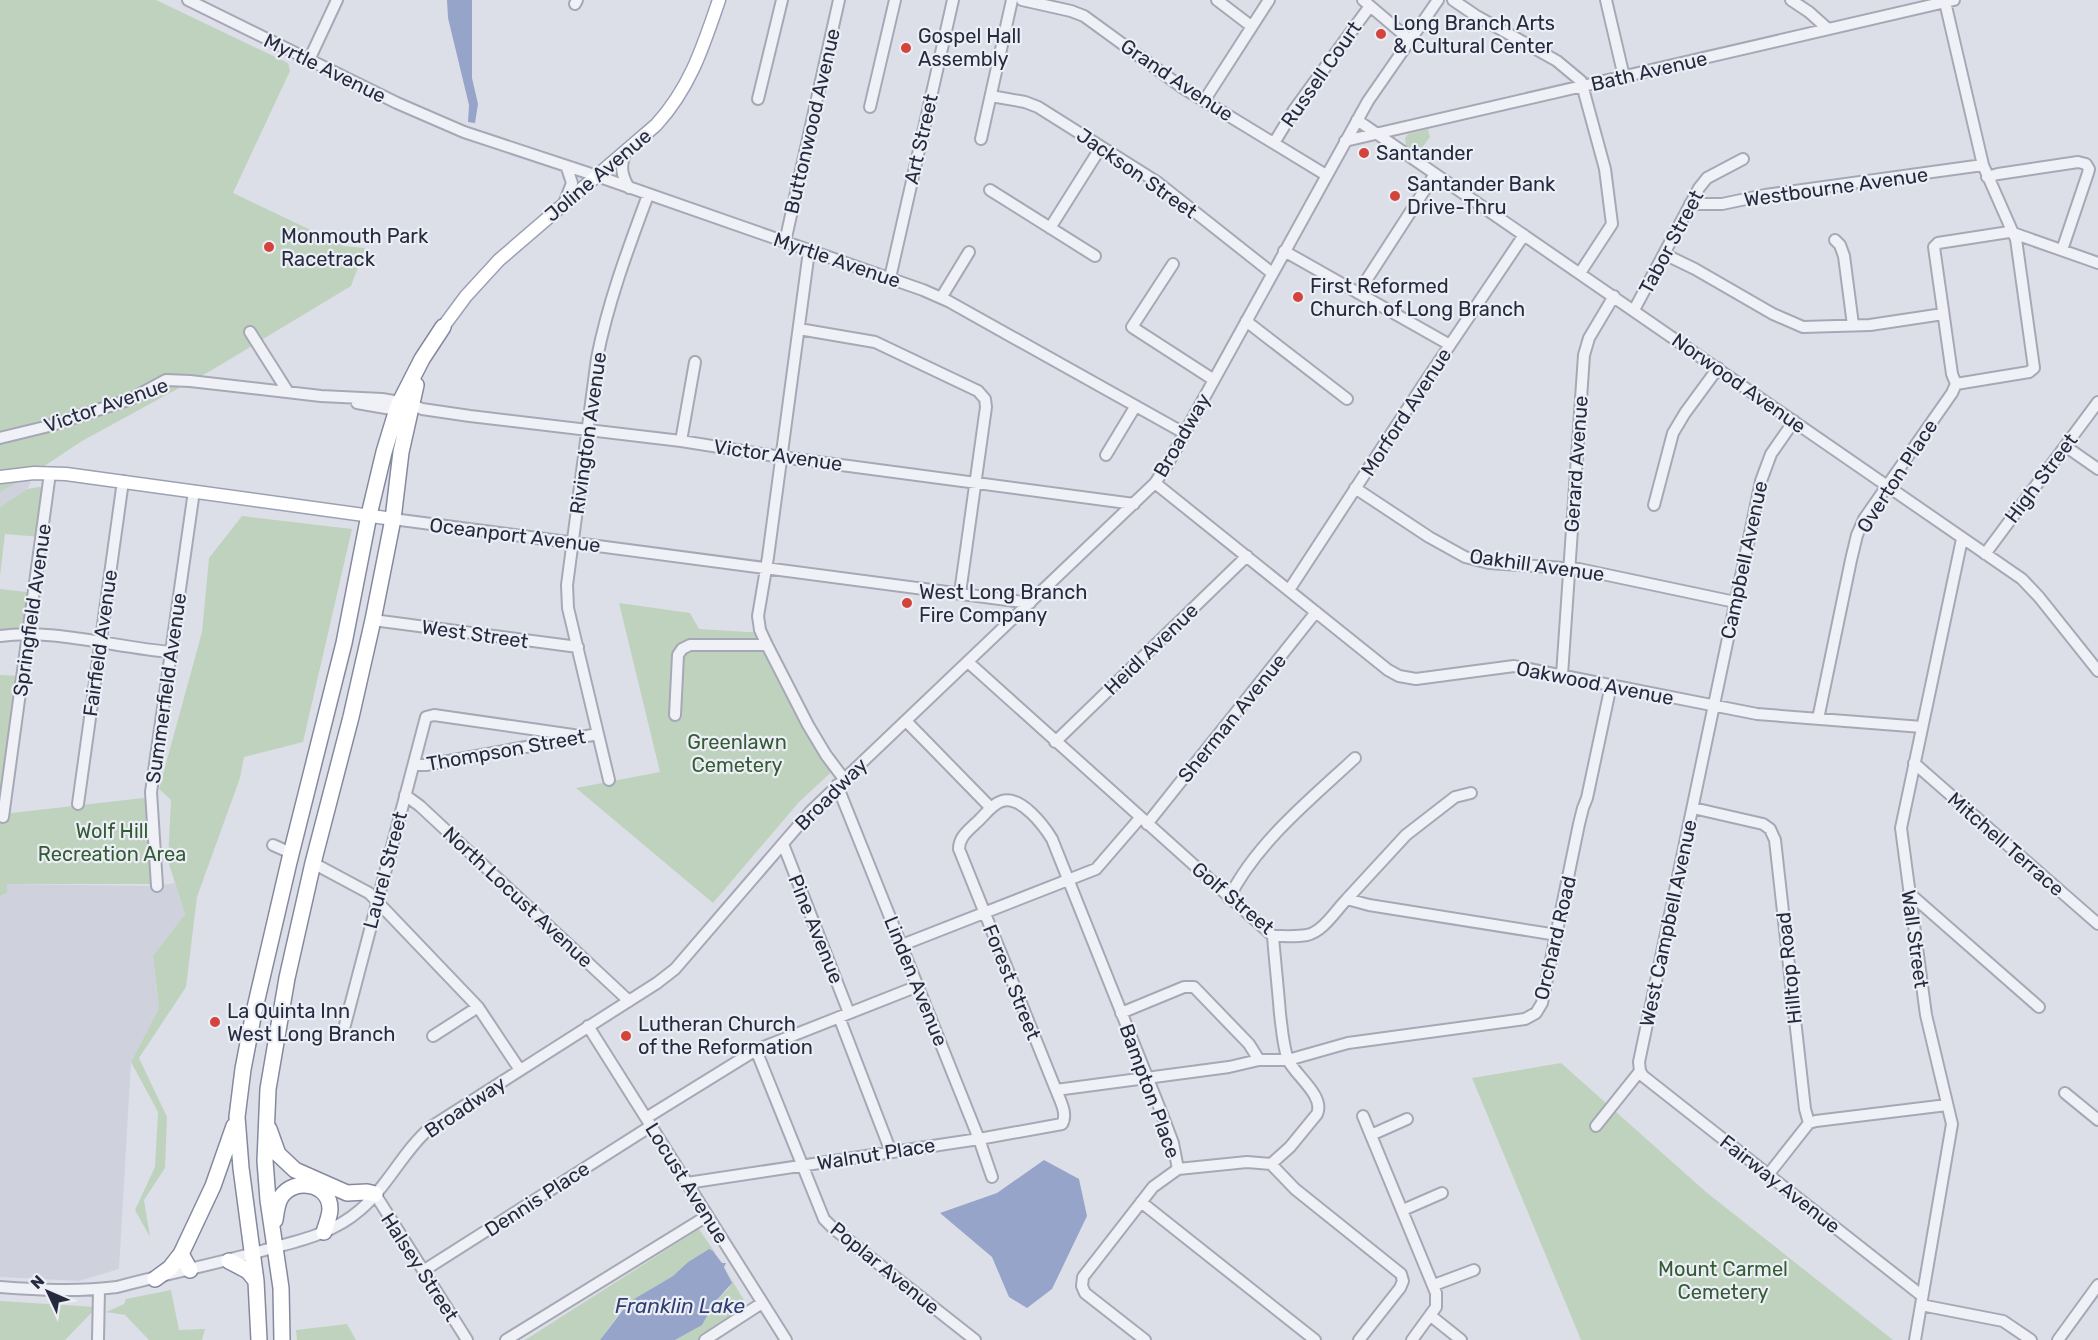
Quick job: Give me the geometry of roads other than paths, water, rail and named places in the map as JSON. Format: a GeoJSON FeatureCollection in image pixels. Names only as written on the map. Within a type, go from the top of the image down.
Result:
{"type":"FeatureCollection","features":[{"type":"Feature","properties":{"kind":"highway"},"geometry":{"type":"LineString","coordinates":[[259,1340],[256,1281],[240,1168],[237,1118],[243,1069],[291,853],[344,643],[369,515],[416,383],[443,327]]}},
{"type":"Feature","properties":{"kind":"highway"},"geometry":{"type":"LineString","coordinates":[[282,1340],[283,1301],[265,1161],[268,1089],[280,1012],[313,863],[351,717],[373,620],[393,519],[408,407]]}},
{"type":"Feature","properties":{"kind":"highway"},"geometry":{"type":"LineString","coordinates":[[267,1117],[275,1148],[289,1166],[346,1193],[375,1194]]}},
{"type":"Feature","properties":{"kind":"highway"},"geometry":{"type":"LineString","coordinates":[[155,1279],[171,1268],[181,1254],[213,1186],[237,1118]]}},
{"type":"Feature","properties":{"kind":"highway"},"geometry":{"type":"LineString","coordinates":[[273,1228],[281,1197],[290,1188],[302,1184],[316,1187],[328,1200],[330,1209],[324,1232]]}},
{"type":"Feature","properties":{"kind":"highway"},"geometry":{"type":"LineString","coordinates":[[181,1254],[190,1270]]}},
{"type":"Feature","properties":{"kind":"highway"},"geometry":{"type":"LineString","coordinates":[[229,1261],[248,1271],[256,1281]]}},
{"type":"Feature","properties":{"kind":"main road","name":"Joline Avenue"},"geometry":{"type":"LineString","coordinates":[[443,327],[483,276],[565,202],[656,125],[679,96],[695,66],[719,0]]}},
{"type":"Feature","properties":{"kind":"main road","name":"Oceanport Avenue"},"geometry":{"type":"LineString","coordinates":[[0,477],[50,473],[393,519]]}},
{"type":"Feature","properties":{"kind":"street","name":"Myrtle Avenue"},"geometry":{"type":"LineString","coordinates":[[188,0],[397,103],[469,134],[597,176],[890,278],[941,298],[1184,433]]}},
{"type":"Feature","properties":{"kind":"street"},"geometry":{"type":"LineString","coordinates":[[309,60],[336,0]]}},
{"type":"Feature","properties":{"kind":"street"},"geometry":{"type":"LineString","coordinates":[[758,99],[782,0]]}},
{"type":"Feature","properties":{"kind":"street","name":"Buttonwood Avenue"},"geometry":{"type":"LineString","coordinates":[[785,242],[839,0]]}},
{"type":"Feature","properties":{"kind":"street"},"geometry":{"type":"LineString","coordinates":[[870,107],[895,0]]}},
{"type":"Feature","properties":{"kind":"street","name":"Art Street"},"geometry":{"type":"LineString","coordinates":[[890,278],[953,0]]}},
{"type":"Feature","properties":{"kind":"street"},"geometry":{"type":"LineString","coordinates":[[981,140],[1012,0]]}},
{"type":"Feature","properties":{"kind":"street","name":"Grand Avenue"},"geometry":{"type":"LineString","coordinates":[[1022,0],[1080,14],[1204,101],[1326,175]]}},
{"type":"Feature","properties":{"kind":"street"},"geometry":{"type":"LineString","coordinates":[[1217,0],[1251,26]]}},
{"type":"Feature","properties":{"kind":"street"},"geometry":{"type":"LineString","coordinates":[[1204,101],[1269,0]]}},
{"type":"Feature","properties":{"kind":"street","name":"Broadway"},"geometry":{"type":"LineString","coordinates":[[0,1287],[43,1290],[99,1289],[155,1279],[229,1261],[324,1232],[359,1211],[423,1134],[657,983],[680,964],[811,810],[1155,483],[1357,120],[1438,0]]}},
{"type":"Feature","properties":{"kind":"street"},"geometry":{"type":"LineString","coordinates":[[1453,0],[1475,15],[1557,61],[1578,78],[1583,86],[1605,169],[1612,224],[1580,273]]}},
{"type":"Feature","properties":{"kind":"street"},"geometry":{"type":"LineString","coordinates":[[1606,0],[1624,77]]}},
{"type":"Feature","properties":{"kind":"street"},"geometry":{"type":"LineString","coordinates":[[1791,0],[1828,29]]}},
{"type":"Feature","properties":{"kind":"street"},"geometry":{"type":"LineString","coordinates":[[1949,1],[1983,165],[1987,177],[2013,233],[2016,239],[2032,352],[2032,369],[1956,384],[1952,374],[1934,249],[1936,244],[2009,232],[2013,233],[2062,250],[2098,263]]}},
{"type":"Feature","properties":{"kind":"street","name":"Bath Avenue"},"geometry":{"type":"LineString","coordinates":[[1345,141],[1828,29],[1922,3],[1949,1]]}},
{"type":"Feature","properties":{"kind":"street"},"geometry":{"type":"LineString","coordinates":[[1367,3],[1410,40]]}},
{"type":"Feature","properties":{"kind":"street","name":"Russell Court"},"geometry":{"type":"LineString","coordinates":[[1274,143],[1295,108],[1367,3]]}},
{"type":"Feature","properties":{"kind":"street","name":"Jackson Street"},"geometry":{"type":"LineString","coordinates":[[991,96],[1034,105],[1101,147],[1156,182],[1272,273]]}},
{"type":"Feature","properties":{"kind":"street","name":"Norwood Avenue"},"geometry":{"type":"LineString","coordinates":[[1357,120],[2022,579],[2096,665]]}},
{"type":"Feature","properties":{"kind":"street"},"geometry":{"type":"LineString","coordinates":[[1401,151],[1402,128]]}},
{"type":"Feature","properties":{"kind":"street"},"geometry":{"type":"LineString","coordinates":[[1050,228],[1101,147]]}},
{"type":"Feature","properties":{"kind":"street"},"geometry":{"type":"LineString","coordinates":[[626,151],[621,162],[621,171],[629,189]]}},
{"type":"Feature","properties":{"kind":"street","name":"Tabor Street"},"geometry":{"type":"LineString","coordinates":[[1634,310],[1698,188],[1707,178],[1743,159]]}},
{"type":"Feature","properties":{"kind":"street"},"geometry":{"type":"LineString","coordinates":[[1987,177],[2078,162],[2086,164],[2088,173],[2062,250]]}},
{"type":"Feature","properties":{"kind":"street","name":"Westbourne Avenue"},"geometry":{"type":"LineString","coordinates":[[1690,204],[1722,204],[1775,194],[1983,165]]}},
{"type":"Feature","properties":{"kind":"street"},"geometry":{"type":"LineString","coordinates":[[565,202],[572,183],[567,168]]}},
{"type":"Feature","properties":{"kind":"street"},"geometry":{"type":"LineString","coordinates":[[1359,293],[1435,174]]}},
{"type":"Feature","properties":{"kind":"street"},"geometry":{"type":"LineString","coordinates":[[990,190],[1095,256]]}},
{"type":"Feature","properties":{"kind":"street","name":"Rivington Avenue"},"geometry":{"type":"LineString","coordinates":[[609,780],[567,595],[597,358],[612,293],[648,195]]}},
{"type":"Feature","properties":{"kind":"street","name":"Morford Avenue"},"geometry":{"type":"LineString","coordinates":[[1289,590],[1524,235]]}},
{"type":"Feature","properties":{"kind":"street"},"geometry":{"type":"LineString","coordinates":[[1835,240],[1840,245],[1844,256],[1852,325]]}},
{"type":"Feature","properties":{"kind":"street","name":"Linden Avenue"},"geometry":{"type":"LineString","coordinates":[[809,251],[758,616],[760,630],[818,743],[841,782],[993,1177]]}},
{"type":"Feature","properties":{"kind":"street"},"geometry":{"type":"LineString","coordinates":[[1284,251],[1450,345]]}},
{"type":"Feature","properties":{"kind":"street"},"geometry":{"type":"LineString","coordinates":[[941,298],[969,252]]}},
{"type":"Feature","properties":{"kind":"street"},"geometry":{"type":"LineString","coordinates":[[1664,254],[1798,326],[1877,324],[1944,315]]}},
{"type":"Feature","properties":{"kind":"street"},"geometry":{"type":"LineString","coordinates":[[1173,264],[1132,327],[1214,380]]}},
{"type":"Feature","properties":{"kind":"street","name":"Gerard Avenue"},"geometry":{"type":"LineString","coordinates":[[1562,675],[1584,355],[1589,338],[1614,296]]}},
{"type":"Feature","properties":{"kind":"street"},"geometry":{"type":"LineString","coordinates":[[1246,321],[1347,399]]}},
{"type":"Feature","properties":{"kind":"street"},"geometry":{"type":"LineString","coordinates":[[799,329],[875,342],[978,391],[985,399],[986,406],[960,593]]}},
{"type":"Feature","properties":{"kind":"street"},"geometry":{"type":"LineString","coordinates":[[250,332],[292,393]]}},
{"type":"Feature","properties":{"kind":"street"},"geometry":{"type":"LineString","coordinates":[[681,441],[695,362]]}},
{"type":"Feature","properties":{"kind":"street"},"geometry":{"type":"LineString","coordinates":[[1654,505],[1673,433],[1718,368]]}},
{"type":"Feature","properties":{"kind":"street","name":"Victor Avenue"},"geometry":{"type":"LineString","coordinates":[[0,438],[50,426],[115,405],[166,380],[190,381],[321,396],[382,399],[408,407],[681,441],[781,457],[1134,504]]}},
{"type":"Feature","properties":{"kind":"street","name":"Overton Place"},"geometry":{"type":"LineString","coordinates":[[1818,719],[1857,535],[1864,519],[1953,393],[1956,384]]}},
{"type":"Feature","properties":{"kind":"street","name":"High Street"},"geometry":{"type":"LineString","coordinates":[[1985,554],[2098,402]]}},
{"type":"Feature","properties":{"kind":"street"},"geometry":{"type":"LineString","coordinates":[[1106,454],[1135,407]]}},
{"type":"Feature","properties":{"kind":"street","name":"Campbell Avenue"},"geometry":{"type":"LineString","coordinates":[[1713,706],[1764,469],[1771,454],[1794,421]]}},
{"type":"Feature","properties":{"kind":"street"},"geometry":{"type":"LineString","coordinates":[[2065,446],[2098,470]]}},
{"type":"Feature","properties":{"kind":"street","name":"Springfield Avenue"},"geometry":{"type":"LineString","coordinates":[[3,818],[50,473]]}},
{"type":"Feature","properties":{"kind":"street","name":"Fairfield Avenue"},"geometry":{"type":"LineString","coordinates":[[78,804],[123,482]]}},
{"type":"Feature","properties":{"kind":"street","name":"Oakwood Avenue"},"geometry":{"type":"LineString","coordinates":[[1155,483],[1388,670],[1399,676],[1422,679],[1509,666],[1757,714],[1922,727]]}},
{"type":"Feature","properties":{"kind":"street","name":"Oakhill Avenue"},"geometry":{"type":"LineString","coordinates":[[1355,488],[1429,537],[1465,557],[1489,563],[1569,568],[1735,602]]}},
{"type":"Feature","properties":{"kind":"street","name":"Summerfield Avenue"},"geometry":{"type":"LineString","coordinates":[[157,886],[151,792],[194,491]]}},
{"type":"Feature","properties":{"kind":"street","name":"Oceanport Avenue"},"geometry":{"type":"LineString","coordinates":[[393,519],[1030,603]]}},
{"type":"Feature","properties":{"kind":"street","name":"Wall Street"},"geometry":{"type":"LineString","coordinates":[[1916,1340],[1952,1124],[1926,1015],[1901,828],[1962,539]]}},
{"type":"Feature","properties":{"kind":"street","name":"Heidl Avenue"},"geometry":{"type":"LineString","coordinates":[[1055,742],[1247,556]]}},
{"type":"Feature","properties":{"kind":"street","name":"Sherman Avenue"},"geometry":{"type":"LineString","coordinates":[[902,945],[1096,869],[1143,821],[1316,612]]}},
{"type":"Feature","properties":{"kind":"street","name":"West Street"},"geometry":{"type":"LineString","coordinates":[[373,620],[578,647]]}},
{"type":"Feature","properties":{"kind":"street"},"geometry":{"type":"LineString","coordinates":[[0,636],[28,634],[171,652]]}},
{"type":"Feature","properties":{"kind":"street"},"geometry":{"type":"LineString","coordinates":[[675,715],[678,655],[682,649],[690,645],[767,645]]}},
{"type":"Feature","properties":{"kind":"street","name":"Golf Street"},"geometry":{"type":"LineString","coordinates":[[968,662],[1273,936],[1312,934],[1324,924],[1406,835],[1455,797],[1471,793]]}},
{"type":"Feature","properties":{"kind":"street","name":"Orchard Road"},"geometry":{"type":"LineString","coordinates":[[1056,1090],[1229,1067],[1260,1060],[1288,1060],[1348,1042],[1530,1017],[1542,1003],[1611,685]]}},
{"type":"Feature","properties":{"kind":"street","name":"West Campbell Avenue"},"geometry":{"type":"LineString","coordinates":[[1640,1071],[1639,1062],[1713,706]]}},
{"type":"Feature","properties":{"kind":"street","name":"Laurel Street"},"geometry":{"type":"LineString","coordinates":[[345,1025],[428,716],[520,726],[580,736]]}},
{"type":"Feature","properties":{"kind":"street"},"geometry":{"type":"LineString","coordinates":[[906,721],[991,808]]}},
{"type":"Feature","properties":{"kind":"street","name":"Thompson Street"},"geometry":{"type":"LineString","coordinates":[[414,765],[426,765],[598,734]]}},
{"type":"Feature","properties":{"kind":"street"},"geometry":{"type":"LineString","coordinates":[[1229,898],[1236,884],[1273,837],[1355,758]]}},
{"type":"Feature","properties":{"kind":"street","name":"Mitchell Terrace"},"geometry":{"type":"LineString","coordinates":[[1914,763],[2098,924]]}},
{"type":"Feature","properties":{"kind":"street","name":"North Locust Avenue"},"geometry":{"type":"LineString","coordinates":[[405,795],[420,806],[629,1001]]}},
{"type":"Feature","properties":{"kind":"street","name":"Bampton Place"},"geometry":{"type":"LineString","coordinates":[[991,808],[999,802],[1013,801],[1035,816],[1052,839],[1173,1143],[1178,1169],[1247,1161],[1271,1164]]}},
{"type":"Feature","properties":{"kind":"street","name":"Forest Street"},"geometry":{"type":"LineString","coordinates":[[991,808],[959,842],[959,849],[1056,1090],[1064,1113],[1064,1122]]}},
{"type":"Feature","properties":{"kind":"street","name":"Hilltop Road"},"geometry":{"type":"LineString","coordinates":[[1693,808],[1763,824],[1774,836],[1805,1109],[1809,1123]]}},
{"type":"Feature","properties":{"kind":"street","name":"Pine Avenue"},"geometry":{"type":"LineString","coordinates":[[783,844],[891,1152]]}},
{"type":"Feature","properties":{"kind":"street"},"geometry":{"type":"LineString","coordinates":[[273,845],[291,853]]}},
{"type":"Feature","properties":{"kind":"street"},"geometry":{"type":"LineString","coordinates":[[313,863],[369,893],[478,1007],[520,1070]]}},
{"type":"Feature","properties":{"kind":"street"},"geometry":{"type":"LineString","coordinates":[[1909,893],[2038,1006]]}},
{"type":"Feature","properties":{"kind":"street"},"geometry":{"type":"LineString","coordinates":[[1347,899],[1369,905],[1557,934]]}},
{"type":"Feature","properties":{"kind":"street"},"geometry":{"type":"LineString","coordinates":[[1273,936],[1283,1035],[1288,1060],[1319,1100],[1320,1108],[1290,1147],[1271,1164],[1295,1189],[1399,1270],[1402,1276],[1400,1288],[1359,1340]]}},
{"type":"Feature","properties":{"kind":"street","name":"Dennis Place"},"geometry":{"type":"LineString","coordinates":[[423,1271],[756,1050],[918,986]]}},
{"type":"Feature","properties":{"kind":"street"},"geometry":{"type":"LineString","coordinates":[[1121,1013],[1184,987],[1194,987],[1249,1044],[1260,1060]]}},
{"type":"Feature","properties":{"kind":"street"},"geometry":{"type":"LineString","coordinates":[[433,1036],[478,1007]]}},
{"type":"Feature","properties":{"kind":"street","name":"Locust Avenue"},"geometry":{"type":"LineString","coordinates":[[588,1026],[786,1340]]}},
{"type":"Feature","properties":{"kind":"street","name":"Poplar Avenue"},"geometry":{"type":"LineString","coordinates":[[756,1050],[819,1210],[828,1223],[975,1340]]}},
{"type":"Feature","properties":{"kind":"street"},"geometry":{"type":"LineString","coordinates":[[1596,1126],[1640,1071]]}},
{"type":"Feature","properties":{"kind":"street","name":"Fairway Avenue"},"geometry":{"type":"LineString","coordinates":[[1640,1071],[1643,1076],[1921,1300]]}},
{"type":"Feature","properties":{"kind":"street"},"geometry":{"type":"LineString","coordinates":[[2066,1093],[2098,1120]]}},
{"type":"Feature","properties":{"kind":"street"},"geometry":{"type":"LineString","coordinates":[[1768,1175],[1809,1123],[1947,1105]]}},
{"type":"Feature","properties":{"kind":"street"},"geometry":{"type":"LineString","coordinates":[[1363,1116],[1434,1285],[1436,1307],[1412,1340]]}},
{"type":"Feature","properties":{"kind":"street"},"geometry":{"type":"LineString","coordinates":[[1371,1134],[1407,1119]]}},
{"type":"Feature","properties":{"kind":"street","name":"Walnut Place"},"geometry":{"type":"LineString","coordinates":[[687,1183],[1054,1127],[1064,1122]]}},
{"type":"Feature","properties":{"kind":"street"},"geometry":{"type":"LineString","coordinates":[[1144,1340],[1085,1293],[1081,1282],[1141,1202],[1162,1178],[1178,1169]]}},
{"type":"Feature","properties":{"kind":"street"},"geometry":{"type":"LineString","coordinates":[[1403,1210],[1442,1193]]}},
{"type":"Feature","properties":{"kind":"street","name":"Halsey Street"},"geometry":{"type":"LineString","coordinates":[[375,1194],[467,1340]]}},
{"type":"Feature","properties":{"kind":"street"},"geometry":{"type":"LineString","coordinates":[[1141,1202],[1315,1340]]}},
{"type":"Feature","properties":{"kind":"street"},"geometry":{"type":"LineString","coordinates":[[506,1340],[707,1216]]}},
{"type":"Feature","properties":{"kind":"street"},"geometry":{"type":"LineString","coordinates":[[1434,1285],[1474,1270]]}},
{"type":"Feature","properties":{"kind":"street"},"geometry":{"type":"LineString","coordinates":[[2058,1340],[2098,1285]]}},
{"type":"Feature","properties":{"kind":"street"},"geometry":{"type":"LineString","coordinates":[[98,1340],[99,1289]]}},
{"type":"Feature","properties":{"kind":"street"},"geometry":{"type":"LineString","coordinates":[[1921,1300],[2004,1322],[2031,1340]]}},
{"type":"Feature","properties":{"kind":"street"},"geometry":{"type":"LineString","coordinates":[[705,1340],[762,1303]]}},
{"type":"Feature","properties":{"kind":"street"},"geometry":{"type":"LineString","coordinates":[[1431,1316],[1461,1340]]}},
{"type":"Feature","properties":{"kind":"water"},"geometry":{"type":"Polygon","coordinates":[[[447,0],[472,0],[472,78],[478,104],[475,123],[468,122],[469,105],[448,18],[447,0]]]}},
{"type":"Feature","properties":{"kind":"water"},"geometry":{"type":"Polygon","coordinates":[[[1044,1160],[1079,1179],[1087,1216],[1052,1289],[1027,1308],[1009,1297],[992,1257],[940,1213],[997,1193],[1044,1160]]]}},
{"type":"Feature","properties":{"kind":"water","name":"Franklin Lake"},"geometry":{"type":"Polygon","coordinates":[[[709,1249],[722,1263],[726,1263],[724,1267],[732,1283],[715,1302],[702,1325],[675,1340],[600,1340],[629,1302],[673,1276],[688,1262],[709,1249]]]}},
{"type":"Feature","properties":{"kind":"place","name":"Long Branch Arts & Cultural Center"},"geometry":{"type":"Point","coordinates":[1381,34]}},
{"type":"Feature","properties":{"kind":"place","name":"Gospel Hall Assembly"},"geometry":{"type":"Point","coordinates":[906,48]}},
{"type":"Feature","properties":{"kind":"place","name":"Santander"},"geometry":{"type":"Point","coordinates":[1364,153]}},
{"type":"Feature","properties":{"kind":"place","name":"Santander Bank Drive-Thru"},"geometry":{"type":"Point","coordinates":[1395,196]}},
{"type":"Feature","properties":{"kind":"place","name":"Monmouth Park Racetrack"},"geometry":{"type":"Point","coordinates":[269,247]}},
{"type":"Feature","properties":{"kind":"place","name":"First Reformed Church of Long Branch"},"geometry":{"type":"Point","coordinates":[1298,297]}},
{"type":"Feature","properties":{"kind":"place","name":"West Long Branch Fire Company"},"geometry":{"type":"Point","coordinates":[907,603]}},
{"type":"Feature","properties":{"kind":"place","name":"La Quinta Inn West Long Branch"},"geometry":{"type":"Point","coordinates":[215,1022]}},
{"type":"Feature","properties":{"kind":"place","name":"Lutheran Church of the Reformation"},"geometry":{"type":"Point","coordinates":[626,1036]}},
{"type":"Feature","properties":{"kind":"park label","name":"Greenlawn Cemetery"},"geometry":{"type":"Point","coordinates":[737,754]}},
{"type":"Feature","properties":{"kind":"park label","name":"Wolf Hill Recreation Area"},"geometry":{"type":"Point","coordinates":[112,842]}},
{"type":"Feature","properties":{"kind":"park label","name":"Mount Carmel Cemetery"},"geometry":{"type":"Point","coordinates":[1723,1280]}}]}
